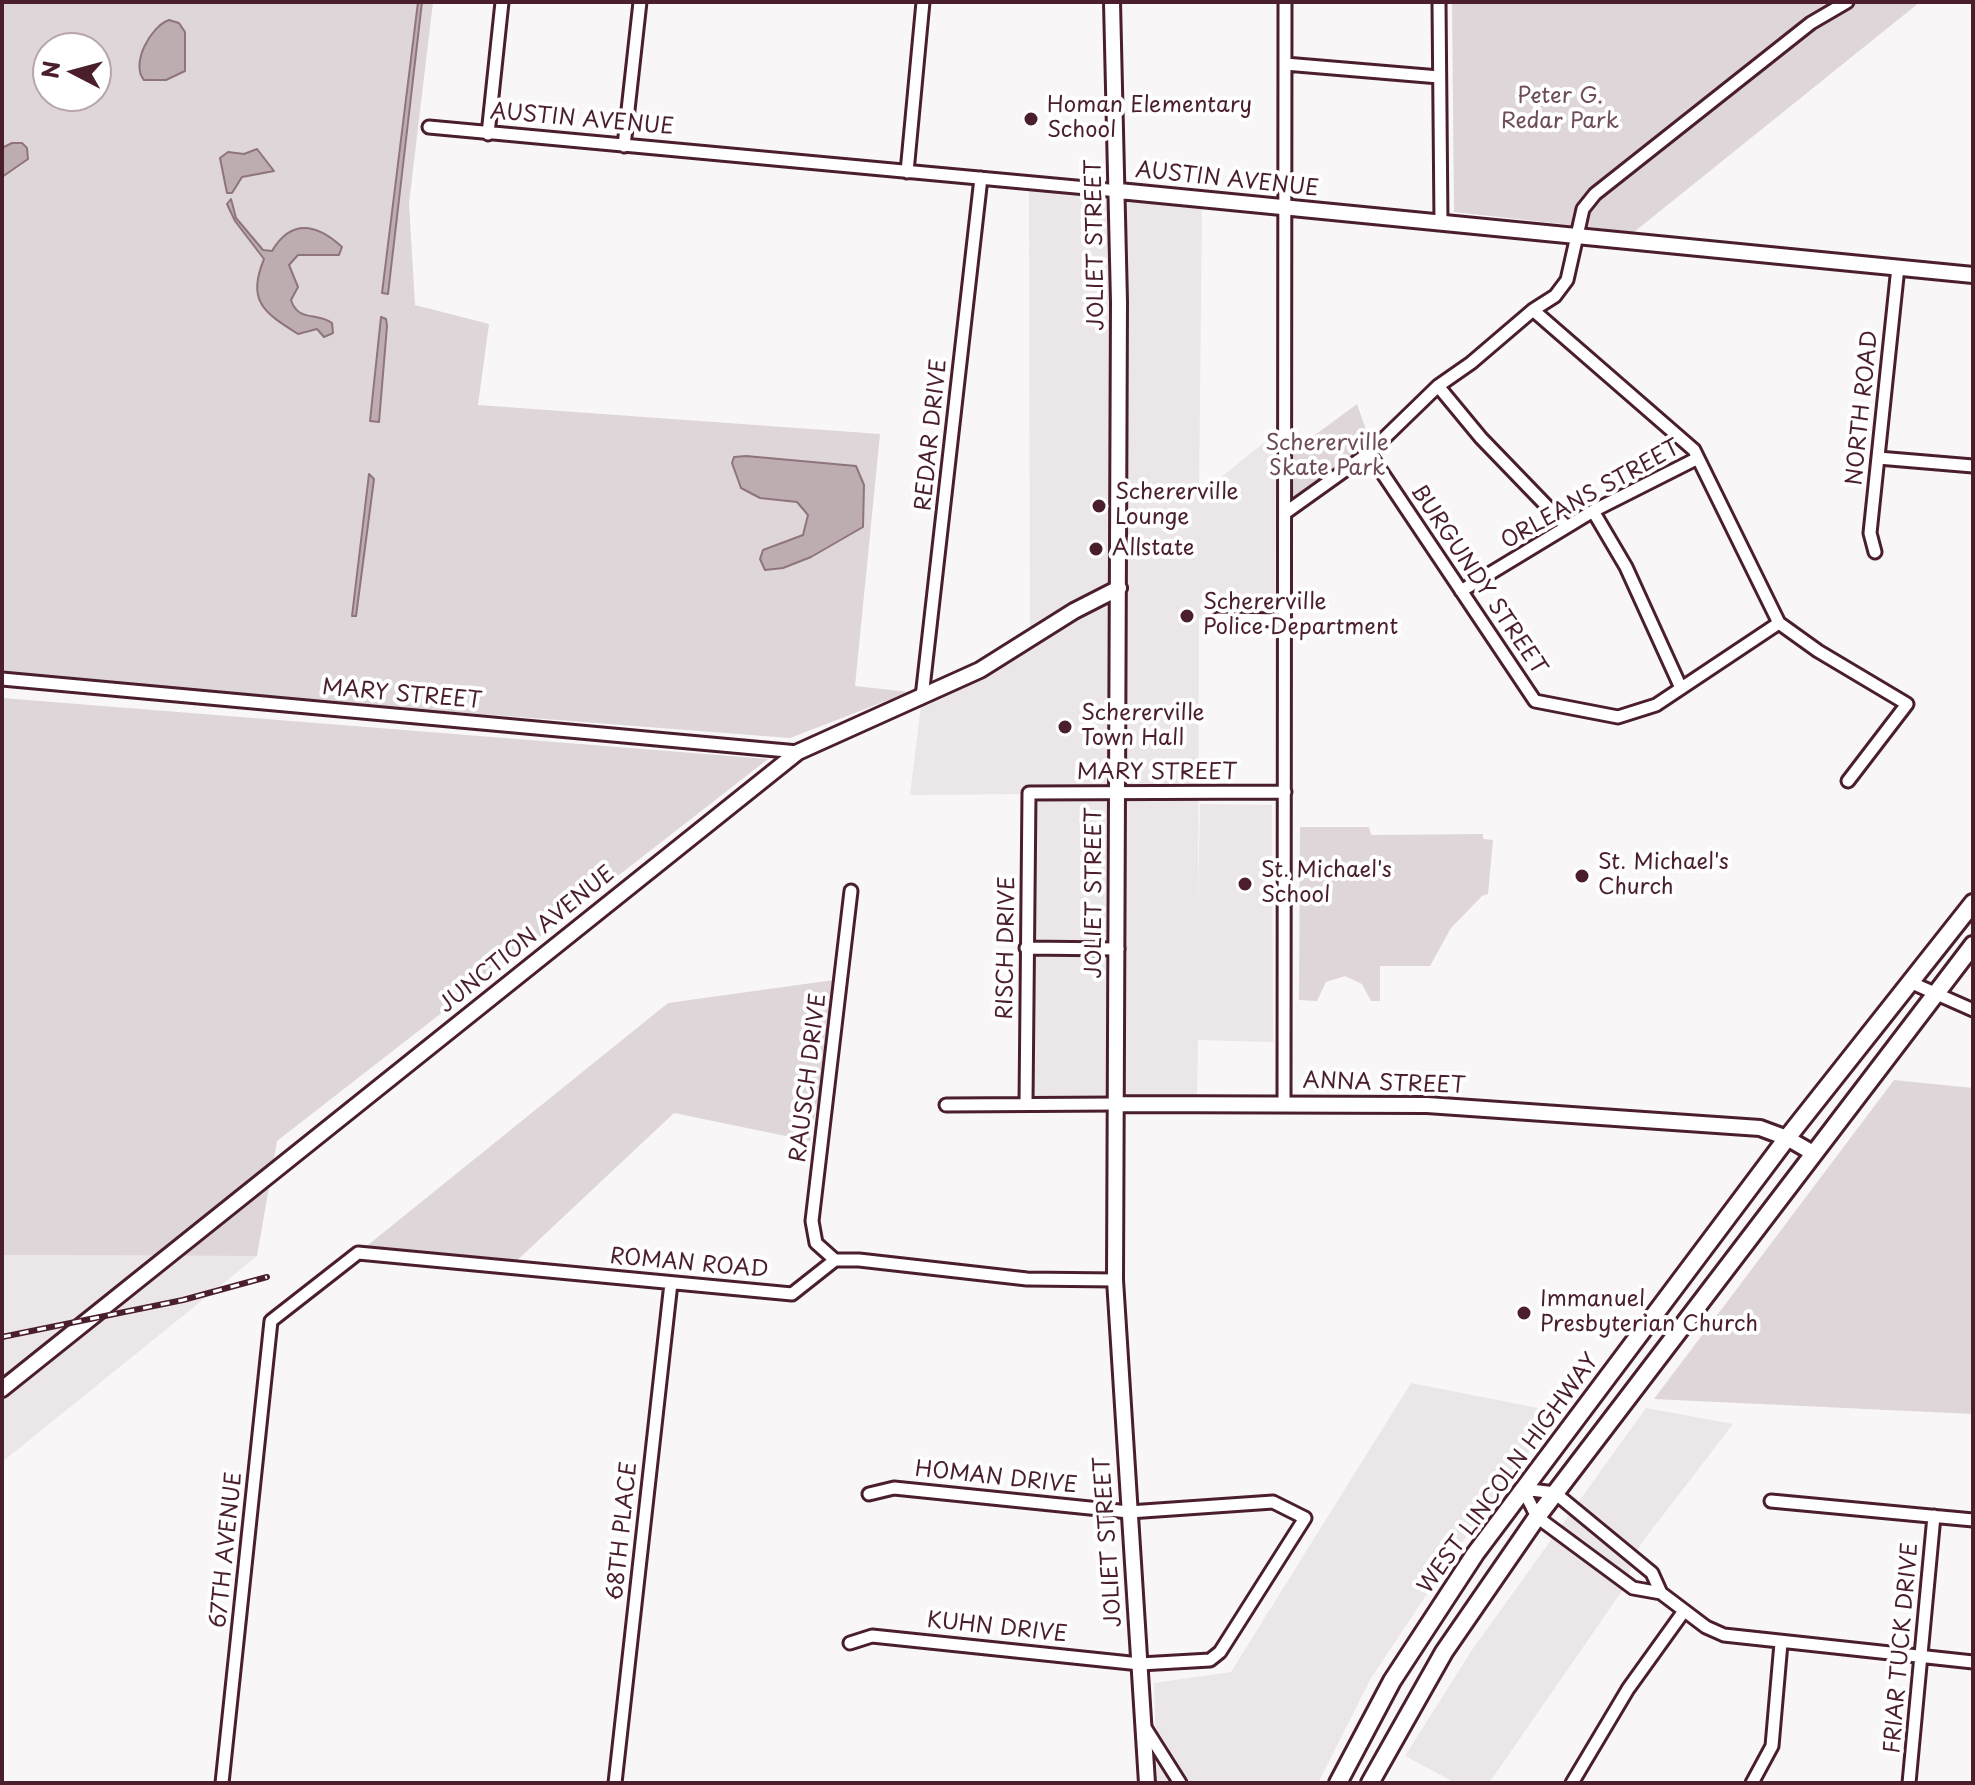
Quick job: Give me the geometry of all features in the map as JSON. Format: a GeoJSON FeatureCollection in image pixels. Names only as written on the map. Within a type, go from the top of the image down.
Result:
{"type":"FeatureCollection","features":[{"type":"Feature","properties":{"kind":"main road","name":"WEST LINCOLN HIGHWAY"},"geometry":{"type":"LineString","coordinates":[[1338,1783],[1392,1681],[1430,1620],[1523,1489],[1787,1138],[1973,903]]}},
{"type":"Feature","properties":{"kind":"main road"},"geometry":{"type":"LineString","coordinates":[[1370,1783],[1444,1652],[1537,1517],[1973,945]]}},
{"type":"Feature","properties":{"kind":"street"},"geometry":{"type":"LineString","coordinates":[[488,134],[502,2]]}},
{"type":"Feature","properties":{"kind":"street"},"geometry":{"type":"LineString","coordinates":[[624,146],[640,2]]}},
{"type":"Feature","properties":{"kind":"street"},"geometry":{"type":"LineString","coordinates":[[907,172],[923,2]]}},
{"type":"Feature","properties":{"kind":"street","name":"JOLIET STREET"},"geometry":{"type":"LineString","coordinates":[[1112,2],[1119,191],[1115,1280],[1147,1783]]}},
{"type":"Feature","properties":{"kind":"street"},"geometry":{"type":"LineString","coordinates":[[1284,1103],[1285,2]]}},
{"type":"Feature","properties":{"kind":"street"},"geometry":{"type":"LineString","coordinates":[[1439,2],[1441,223]]}},
{"type":"Feature","properties":{"kind":"street"},"geometry":{"type":"LineString","coordinates":[[1285,513],[1369,453],[1438,386],[1555,296],[1567,280],[1583,209],[1595,194],[1811,23],[1847,2]]}},
{"type":"Feature","properties":{"kind":"street"},"geometry":{"type":"LineString","coordinates":[[1285,64],[1439,77]]}},
{"type":"Feature","properties":{"kind":"street","name":"AUSTIN AVENUE"},"geometry":{"type":"LineString","coordinates":[[429,127],[1973,275]]}},
{"type":"Feature","properties":{"kind":"street","name":"REDAR DRIVE"},"geometry":{"type":"LineString","coordinates":[[922,697],[981,178]]}},
{"type":"Feature","properties":{"kind":"street","name":"NORTH ROAD"},"geometry":{"type":"LineString","coordinates":[[1875,552],[1870,533],[1898,267]]}},
{"type":"Feature","properties":{"kind":"street"},"geometry":{"type":"LineString","coordinates":[[1533,310],[1694,450],[1779,623],[1818,651],[1907,704],[1848,781]]}},
{"type":"Feature","properties":{"kind":"street"},"geometry":{"type":"LineString","coordinates":[[1438,386],[1481,438],[1566,526]]}},
{"type":"Feature","properties":{"kind":"street","name":"BURGUNDY STREET"},"geometry":{"type":"LineString","coordinates":[[1369,453],[1535,701],[1618,717],[1656,705],[1779,623]]}},
{"type":"Feature","properties":{"kind":"street","name":"ORLEANS STREET"},"geometry":{"type":"LineString","coordinates":[[1461,591],[1566,526],[1698,458]]}},
{"type":"Feature","properties":{"kind":"street"},"geometry":{"type":"LineString","coordinates":[[1878,458],[1973,466]]}},
{"type":"Feature","properties":{"kind":"street"},"geometry":{"type":"LineString","coordinates":[[1593,511],[1626,567],[1681,688]]}},
{"type":"Feature","properties":{"kind":"street","name":"JUNCTION AVENUE"},"geometry":{"type":"LineString","coordinates":[[2,1389],[798,752],[980,670],[1074,611],[1119,588]]}},
{"type":"Feature","properties":{"kind":"street"},"geometry":{"type":"LineString","coordinates":[[1218,619],[1285,620]]}},
{"type":"Feature","properties":{"kind":"street","name":"MARY STREET"},"geometry":{"type":"LineString","coordinates":[[2,679],[798,752]]}},
{"type":"Feature","properties":{"kind":"street","name":"MARY STREET"},"geometry":{"type":"LineString","coordinates":[[1029,793],[1285,792]]}},
{"type":"Feature","properties":{"kind":"street","name":"RISCH DRIVE"},"geometry":{"type":"LineString","coordinates":[[1026,1103],[1029,793]]}},
{"type":"Feature","properties":{"kind":"street","name":"RAUSCH DRIVE"},"geometry":{"type":"LineString","coordinates":[[835,1260],[816,1243],[812,1221],[851,891]]}},
{"type":"Feature","properties":{"kind":"street"},"geometry":{"type":"LineString","coordinates":[[1026,948],[1118,949]]}},
{"type":"Feature","properties":{"kind":"street"},"geometry":{"type":"LineString","coordinates":[[1912,983],[1973,1010]]}},
{"type":"Feature","properties":{"kind":"street","name":"ANNA STREET"},"geometry":{"type":"LineString","coordinates":[[946,1105],[1284,1103],[1494,1109],[1760,1128],[1787,1138],[1813,1153]]}},
{"type":"Feature","properties":{"kind":"street","name":"ROMAN ROAD"},"geometry":{"type":"LineString","coordinates":[[271,1321],[358,1253],[792,1294],[835,1260]]}},
{"type":"Feature","properties":{"kind":"street"},"geometry":{"type":"LineString","coordinates":[[835,1260],[1027,1279],[1115,1280]]}},
{"type":"Feature","properties":{"kind":"street","name":"68TH PLACE"},"geometry":{"type":"LineString","coordinates":[[615,1783],[671,1283]]}},
{"type":"Feature","properties":{"kind":"street","name":"67TH AVENUE"},"geometry":{"type":"LineString","coordinates":[[222,1783],[271,1321]]}},
{"type":"Feature","properties":{"kind":"street","name":"HOMAN DRIVE"},"geometry":{"type":"LineString","coordinates":[[869,1494],[894,1488],[1129,1512],[1273,1502],[1305,1518],[1220,1652],[1210,1660],[1140,1664]]}},
{"type":"Feature","properties":{"kind":"street"},"geometry":{"type":"LineString","coordinates":[[1523,1489],[1555,1493],[1652,1573],[1661,1593],[1724,1635],[1973,1662]]}},
{"type":"Feature","properties":{"kind":"street"},"geometry":{"type":"LineString","coordinates":[[1523,1489],[1537,1517],[1633,1588],[1661,1593]]}},
{"type":"Feature","properties":{"kind":"street"},"geometry":{"type":"LineString","coordinates":[[1771,1501],[1973,1520]]}},
{"type":"Feature","properties":{"kind":"street","name":"FRIAR TUCK DRIVE"},"geometry":{"type":"LineString","coordinates":[[1909,1783],[1934,1516]]}},
{"type":"Feature","properties":{"kind":"street"},"geometry":{"type":"LineString","coordinates":[[1572,1783],[1628,1689],[1684,1611]]}},
{"type":"Feature","properties":{"kind":"street","name":"KUHN DRIVE"},"geometry":{"type":"LineString","coordinates":[[850,1643],[872,1636],[1140,1664]]}},
{"type":"Feature","properties":{"kind":"street"},"geometry":{"type":"LineString","coordinates":[[1752,1783],[1772,1746],[1781,1643]]}},
{"type":"Feature","properties":{"kind":"street"},"geometry":{"type":"LineString","coordinates":[[1144,1726],[1180,1783]]}},
{"type":"Feature","properties":{"kind":"shaded area"},"geometry":{"type":"Polygon","coordinates":[[[418,2],[422,2],[388,294],[382,293],[418,2]]]}},
{"type":"Feature","properties":{"kind":"shaded area"},"geometry":{"type":"Polygon","coordinates":[[[169,20],[179,23],[185,32],[185,71],[166,80],[144,80],[139,65],[144,46],[149,37],[169,20]]]}},
{"type":"Feature","properties":{"kind":"shaded area"},"geometry":{"type":"Polygon","coordinates":[[[12,143],[22,143],[27,148],[28,159],[2,177],[2,148],[12,143]]]}},
{"type":"Feature","properties":{"kind":"shaded area"},"geometry":{"type":"Polygon","coordinates":[[[257,149],[274,171],[242,177],[232,193],[227,193],[220,158],[228,152],[244,154],[257,149]]]}},
{"type":"Feature","properties":{"kind":"shaded area"},"geometry":{"type":"Polygon","coordinates":[[[1029,189],[1119,191],[1202,199],[1199,495],[1276,433],[1275,620],[1199,618],[1198,905],[1200,804],[1272,805],[1273,1042],[1198,1040],[1197,1103],[1026,1103],[1029,794],[910,795],[922,697],[1030,640],[1029,189]]]}},
{"type":"Feature","properties":{"kind":"shaded area"},"geometry":{"type":"Polygon","coordinates":[[[231,199],[236,218],[263,250],[272,251],[287,234],[304,228],[323,233],[342,247],[339,255],[298,255],[289,265],[298,287],[291,300],[294,307],[303,314],[332,323],[333,333],[324,337],[317,329],[298,334],[267,312],[258,295],[257,285],[264,259],[235,221],[227,204],[231,199]]]}},
{"type":"Feature","properties":{"kind":"shaded area"},"geometry":{"type":"Polygon","coordinates":[[[381,317],[386,319],[387,326],[379,422],[370,421],[381,317]]]}},
{"type":"Feature","properties":{"kind":"shaded area"},"geometry":{"type":"Polygon","coordinates":[[[734,457],[856,466],[864,485],[863,527],[811,557],[783,568],[765,570],[760,559],[763,550],[803,535],[808,515],[797,502],[760,498],[741,488],[732,463],[734,457]]]}},
{"type":"Feature","properties":{"kind":"shaded area"},"geometry":{"type":"Polygon","coordinates":[[[369,474],[374,479],[356,616],[352,616],[369,474]]]}},
{"type":"Feature","properties":{"kind":"shaded area"},"geometry":{"type":"Polygon","coordinates":[[[2,1255],[257,1256],[2,1462],[2,1255]]]}},
{"type":"Feature","properties":{"kind":"shaded area"},"geometry":{"type":"Polygon","coordinates":[[[1411,1383],[1558,1412],[1453,1555],[1371,1678],[1318,1783],[1157,1783],[1154,1683],[1231,1672],[1411,1383]]]}},
{"type":"Feature","properties":{"kind":"shaded area"},"geometry":{"type":"Polygon","coordinates":[[[1646,1408],[1733,1424],[1640,1545],[1622,1591],[1489,1783],[1456,1783],[1405,1756],[1472,1650],[1646,1408]]]}},
{"type":"Feature","properties":{"kind":"green space"},"geometry":{"type":"Polygon","coordinates":[[[2,2],[433,2],[409,203],[415,305],[489,324],[478,405],[880,434],[855,686],[909,692],[790,738],[2,677],[2,2]]]}},
{"type":"Feature","properties":{"kind":"green space","name":"Peter G. Redar Park"},"geometry":{"type":"Polygon","coordinates":[[[1452,2],[1920,2],[1634,232],[1454,212],[1452,2]]]}},
{"type":"Feature","properties":{"kind":"green space","name":"Schererville Skate Park"},"geometry":{"type":"Polygon","coordinates":[[[1357,404],[1373,450],[1285,513],[1285,457],[1357,404]]]}},
{"type":"Feature","properties":{"kind":"green space"},"geometry":{"type":"Polygon","coordinates":[[[2,698],[768,759],[277,1141],[257,1256],[2,1255],[2,698]]]}},
{"type":"Feature","properties":{"kind":"green space"},"geometry":{"type":"Polygon","coordinates":[[[1300,827],[1369,827],[1371,835],[1483,834],[1483,839],[1493,840],[1488,894],[1482,896],[1451,928],[1430,966],[1380,966],[1380,1001],[1371,1001],[1362,984],[1345,976],[1326,982],[1317,1001],[1299,1000],[1300,827]]]}},
{"type":"Feature","properties":{"kind":"green space"},"geometry":{"type":"Polygon","coordinates":[[[841,979],[810,1141],[674,1113],[510,1267],[358,1253],[668,1003],[841,979]]]}},
{"type":"Feature","properties":{"kind":"green space"},"geometry":{"type":"Polygon","coordinates":[[[1894,1080],[1973,1088],[1973,1414],[1654,1399],[1894,1080]]]}},
{"type":"Feature","properties":{"kind":"railway"},"geometry":{"type":"LineString","coordinates":[[2,1337],[183,1300],[267,1277]]}},
{"type":"Feature","properties":{"kind":"place","name":"Homan Elementary School"},"geometry":{"type":"Point","coordinates":[1031,119]}},
{"type":"Feature","properties":{"kind":"place","name":"Schererville Lounge"},"geometry":{"type":"Point","coordinates":[1099,506]}},
{"type":"Feature","properties":{"kind":"place","name":"Allstate"},"geometry":{"type":"Point","coordinates":[1096,549]}},
{"type":"Feature","properties":{"kind":"place","name":"Schererville Police Department"},"geometry":{"type":"Point","coordinates":[1187,616]}},
{"type":"Feature","properties":{"kind":"place","name":"Schererville Town Hall"},"geometry":{"type":"Point","coordinates":[1065,727]}},
{"type":"Feature","properties":{"kind":"place","name":"St. Michael's Church"},"geometry":{"type":"Point","coordinates":[1582,876]}},
{"type":"Feature","properties":{"kind":"place","name":"St. Michael's School"},"geometry":{"type":"Point","coordinates":[1245,884]}},
{"type":"Feature","properties":{"kind":"place","name":"Immanuel Presbyterian Church"},"geometry":{"type":"Point","coordinates":[1524,1313]}}]}
